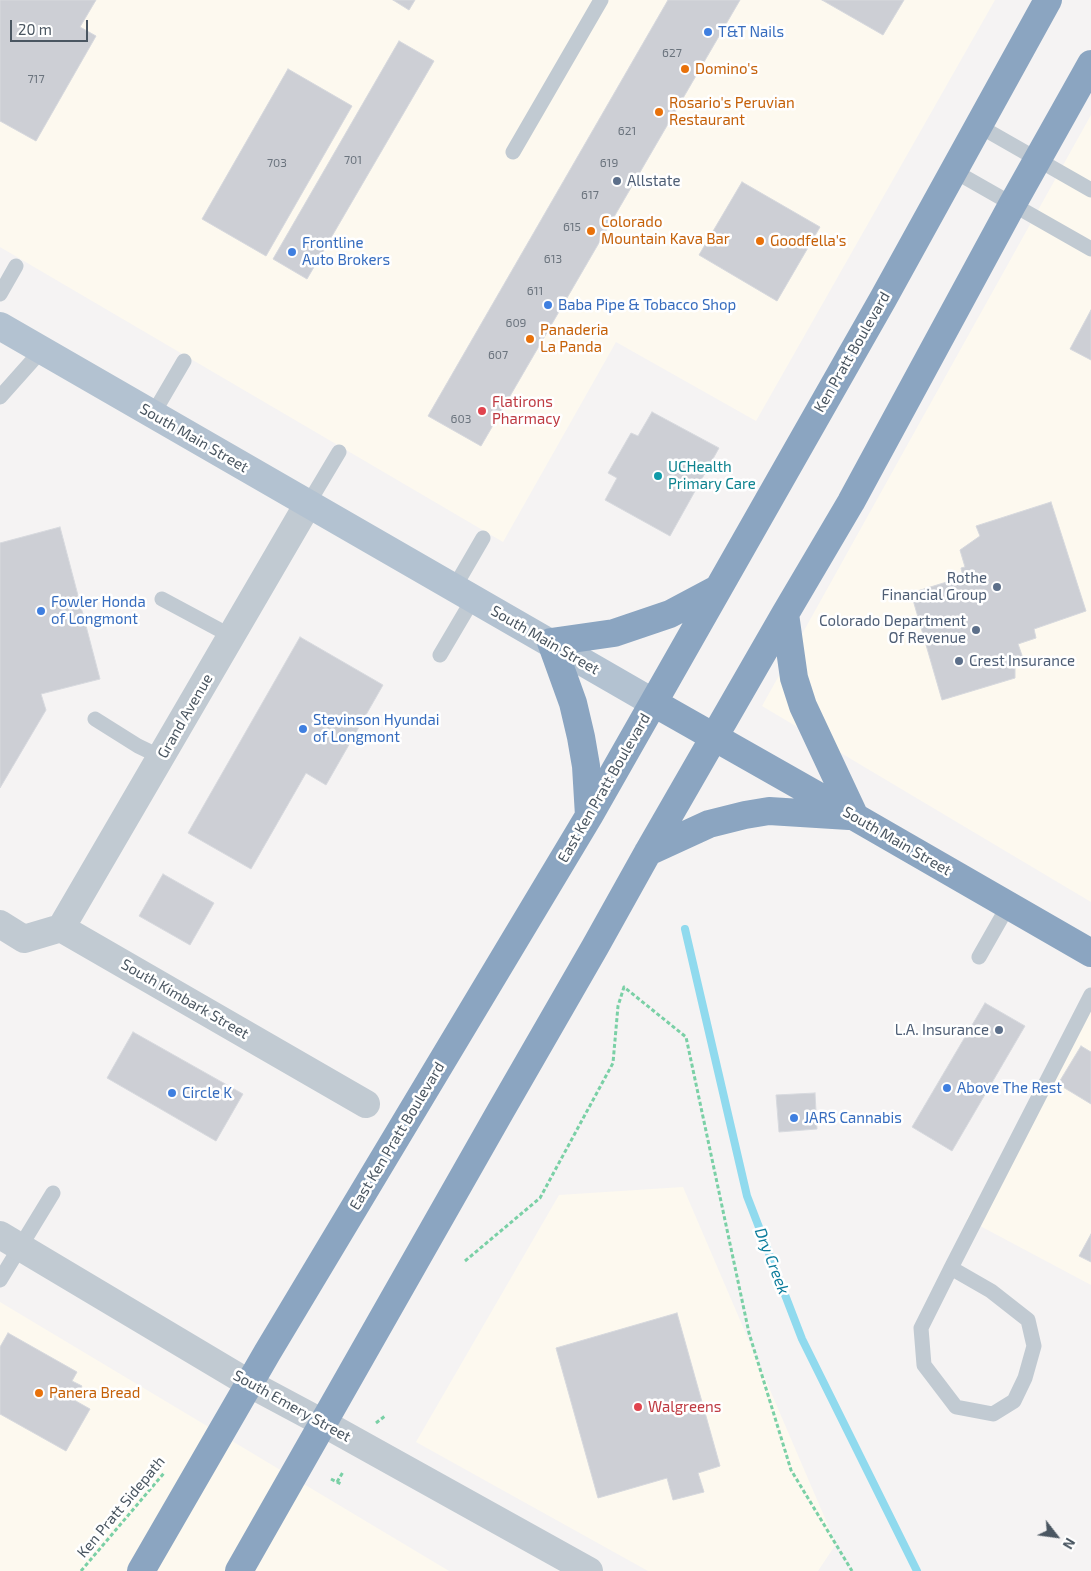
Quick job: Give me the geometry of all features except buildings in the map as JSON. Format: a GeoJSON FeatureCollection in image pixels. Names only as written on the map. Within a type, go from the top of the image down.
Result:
{"type":"FeatureCollection","features":[{"type":"Feature","properties":{"kind":"highway","name":"Ken Pratt Boulevard"},"geometry":{"type":"LineString","coordinates":[[654,703],[954,171],[1048,0]]}},
{"type":"Feature","properties":{"kind":"highway"},"geometry":{"type":"LineString","coordinates":[[239,1571],[495,1120],[596,947],[648,852],[852,502],[1012,205],[1091,64]]}},
{"type":"Feature","properties":{"kind":"highway"},"geometry":{"type":"LineString","coordinates":[[589,816],[586,766],[579,728],[573,703],[551,642],[614,633],[670,614],[717,589]]}},
{"type":"Feature","properties":{"kind":"highway"},"geometry":{"type":"LineString","coordinates":[[648,852],[709,824],[744,815],[769,811],[855,817],[803,706],[794,678],[785,614]]}},
{"type":"Feature","properties":{"kind":"highway","name":"South Main Street"},"geometry":{"type":"LineString","coordinates":[[654,703],[1091,953]]}},
{"type":"Feature","properties":{"kind":"highway","name":"East Ken Pratt Boulevard"},"geometry":{"type":"LineString","coordinates":[[141,1571],[267,1353],[589,816],[654,703]]}},
{"type":"Feature","properties":{"kind":"main road","name":"South Main Street"},"geometry":{"type":"LineString","coordinates":[[0,326],[654,703]]}},
{"type":"Feature","properties":{"kind":"street","name":"Grand Avenue"},"geometry":{"type":"LineString","coordinates":[[61,928],[308,504]]}},
{"type":"Feature","properties":{"kind":"street"},"geometry":{"type":"LineString","coordinates":[[0,924],[24,939],[61,928]]}},
{"type":"Feature","properties":{"kind":"street","name":"South Kimbark Street"},"geometry":{"type":"LineString","coordinates":[[61,928],[366,1104]]}},
{"type":"Feature","properties":{"kind":"street","name":"South Emery Street"},"geometry":{"type":"LineString","coordinates":[[10,1241],[250,1384],[588,1571]]}},
{"type":"Feature","properties":{"kind":"lane"},"geometry":{"type":"LineString","coordinates":[[513,152],[601,0]]}},
{"type":"Feature","properties":{"kind":"lane"},"geometry":{"type":"LineString","coordinates":[[979,126],[1091,190]]}},
{"type":"Feature","properties":{"kind":"lane"},"geometry":{"type":"LineString","coordinates":[[954,171],[1091,249]]}},
{"type":"Feature","properties":{"kind":"lane"},"geometry":{"type":"LineString","coordinates":[[0,294],[16,266]]}},
{"type":"Feature","properties":{"kind":"lane"},"geometry":{"type":"LineString","coordinates":[[0,397],[42,351]]}},
{"type":"Feature","properties":{"kind":"lane"},"geometry":{"type":"LineString","coordinates":[[153,414],[184,362]]}},
{"type":"Feature","properties":{"kind":"lane"},"geometry":{"type":"LineString","coordinates":[[308,504],[338,452]]}},
{"type":"Feature","properties":{"kind":"lane"},"geometry":{"type":"LineString","coordinates":[[440,655],[483,538]]}},
{"type":"Feature","properties":{"kind":"lane"},"geometry":{"type":"LineString","coordinates":[[162,599],[231,636]]}},
{"type":"Feature","properties":{"kind":"lane"},"geometry":{"type":"LineString","coordinates":[[95,720],[138,746],[161,756]]}},
{"type":"Feature","properties":{"kind":"lane"},"geometry":{"type":"LineString","coordinates":[[979,957],[1008,906]]}},
{"type":"Feature","properties":{"kind":"lane"},"geometry":{"type":"LineString","coordinates":[[951,1268],[991,1291],[1028,1320],[1034,1346],[1025,1378],[1014,1400],[993,1414],[956,1407],[924,1365],[921,1328],[951,1268],[1091,995]]}},
{"type":"Feature","properties":{"kind":"lane"},"geometry":{"type":"LineString","coordinates":[[0,1280],[10,1241],[53,1193]]}},
{"type":"Feature","properties":{"kind":"path"},"geometry":{"type":"LineString","coordinates":[[465,1261],[540,1198],[613,1063],[618,1006],[624,987],[686,1037],[749,1333],[788,1461],[791,1470],[852,1571]]}},
{"type":"Feature","properties":{"kind":"path","name":"Ken Pratt Sidepath"},"geometry":{"type":"LineString","coordinates":[[81,1571],[165,1472]]}},
{"type":"Feature","properties":{"kind":"path"},"geometry":{"type":"LineString","coordinates":[[337,1482],[343,1472]]}},
{"type":"Feature","properties":{"kind":"path"},"geometry":{"type":"LineString","coordinates":[[331,1479],[341,1484]]}},
{"type":"Feature","properties":{"kind":"shaded area"},"geometry":{"type":"Polygon","coordinates":[[[0,0],[995,0],[756,421],[616,342],[503,542],[0,247],[0,0]]]}},
{"type":"Feature","properties":{"kind":"shaded area"},"geometry":{"type":"Polygon","coordinates":[[[1091,115],[1091,902],[762,706],[1091,115]]]}},
{"type":"Feature","properties":{"kind":"shaded area"},"geometry":{"type":"Polygon","coordinates":[[[1091,998],[1091,1285],[967,1219],[1091,998]]]}},
{"type":"Feature","properties":{"kind":"shaded area"},"geometry":{"type":"Polygon","coordinates":[[[683,1187],[836,1544],[818,1571],[648,1571],[416,1442],[559,1195],[683,1187]]]}},
{"type":"Feature","properties":{"kind":"shaded area"},"geometry":{"type":"Polygon","coordinates":[[[0,1302],[449,1571],[0,1571],[0,1302]]]}},
{"type":"Feature","properties":{"kind":"waterway","name":"Dry Creek"},"geometry":{"type":"LineString","coordinates":[[685,929],[747,1196],[802,1339],[917,1571]]}},
{"type":"Feature","properties":{"kind":"place","name":"T&T Nails"},"geometry":{"type":"Point","coordinates":[708,32]}},
{"type":"Feature","properties":{"kind":"place","name":"Domino's"},"geometry":{"type":"Point","coordinates":[685,69]}},
{"type":"Feature","properties":{"kind":"place","name":"Rosario's Peruvian Restaurant"},"geometry":{"type":"Point","coordinates":[659,112]}},
{"type":"Feature","properties":{"kind":"place","name":"Allstate"},"geometry":{"type":"Point","coordinates":[617,181]}},
{"type":"Feature","properties":{"kind":"place","name":"Colorado Mountain Kava Bar"},"geometry":{"type":"Point","coordinates":[591,231]}},
{"type":"Feature","properties":{"kind":"place","name":"Goodfella's"},"geometry":{"type":"Point","coordinates":[760,241]}},
{"type":"Feature","properties":{"kind":"place","name":"Frontline Auto Brokers"},"geometry":{"type":"Point","coordinates":[292,252]}},
{"type":"Feature","properties":{"kind":"place","name":"Baba Pipe & Tobacco Shop"},"geometry":{"type":"Point","coordinates":[548,305]}},
{"type":"Feature","properties":{"kind":"place","name":"Panaderia La Panda"},"geometry":{"type":"Point","coordinates":[530,339]}},
{"type":"Feature","properties":{"kind":"place","name":"Flatirons Pharmacy"},"geometry":{"type":"Point","coordinates":[482,411]}},
{"type":"Feature","properties":{"kind":"place","name":"UCHealth Primary Care"},"geometry":{"type":"Point","coordinates":[658,476]}},
{"type":"Feature","properties":{"kind":"place","name":"Rothe Financial Group"},"geometry":{"type":"Point","coordinates":[997,587]}},
{"type":"Feature","properties":{"kind":"place","name":"Fowler Honda of Longmont"},"geometry":{"type":"Point","coordinates":[41,611]}},
{"type":"Feature","properties":{"kind":"place","name":"Colorado Department Of Revenue"},"geometry":{"type":"Point","coordinates":[976,630]}},
{"type":"Feature","properties":{"kind":"place","name":"Crest Insurance"},"geometry":{"type":"Point","coordinates":[959,661]}},
{"type":"Feature","properties":{"kind":"place","name":"Stevinson Hyundai of Longmont"},"geometry":{"type":"Point","coordinates":[303,729]}},
{"type":"Feature","properties":{"kind":"place","name":"L.A. Insurance"},"geometry":{"type":"Point","coordinates":[999,1030]}},
{"type":"Feature","properties":{"kind":"place","name":"Above The Rest"},"geometry":{"type":"Point","coordinates":[947,1088]}},
{"type":"Feature","properties":{"kind":"place","name":"Circle K"},"geometry":{"type":"Point","coordinates":[172,1093]}},
{"type":"Feature","properties":{"kind":"place","name":"JARS Cannabis"},"geometry":{"type":"Point","coordinates":[794,1118]}},
{"type":"Feature","properties":{"kind":"place","name":"Panera Bread"},"geometry":{"type":"Point","coordinates":[39,1393]}},
{"type":"Feature","properties":{"kind":"place","name":"Walgreens"},"geometry":{"type":"Point","coordinates":[638,1407]}}]}
